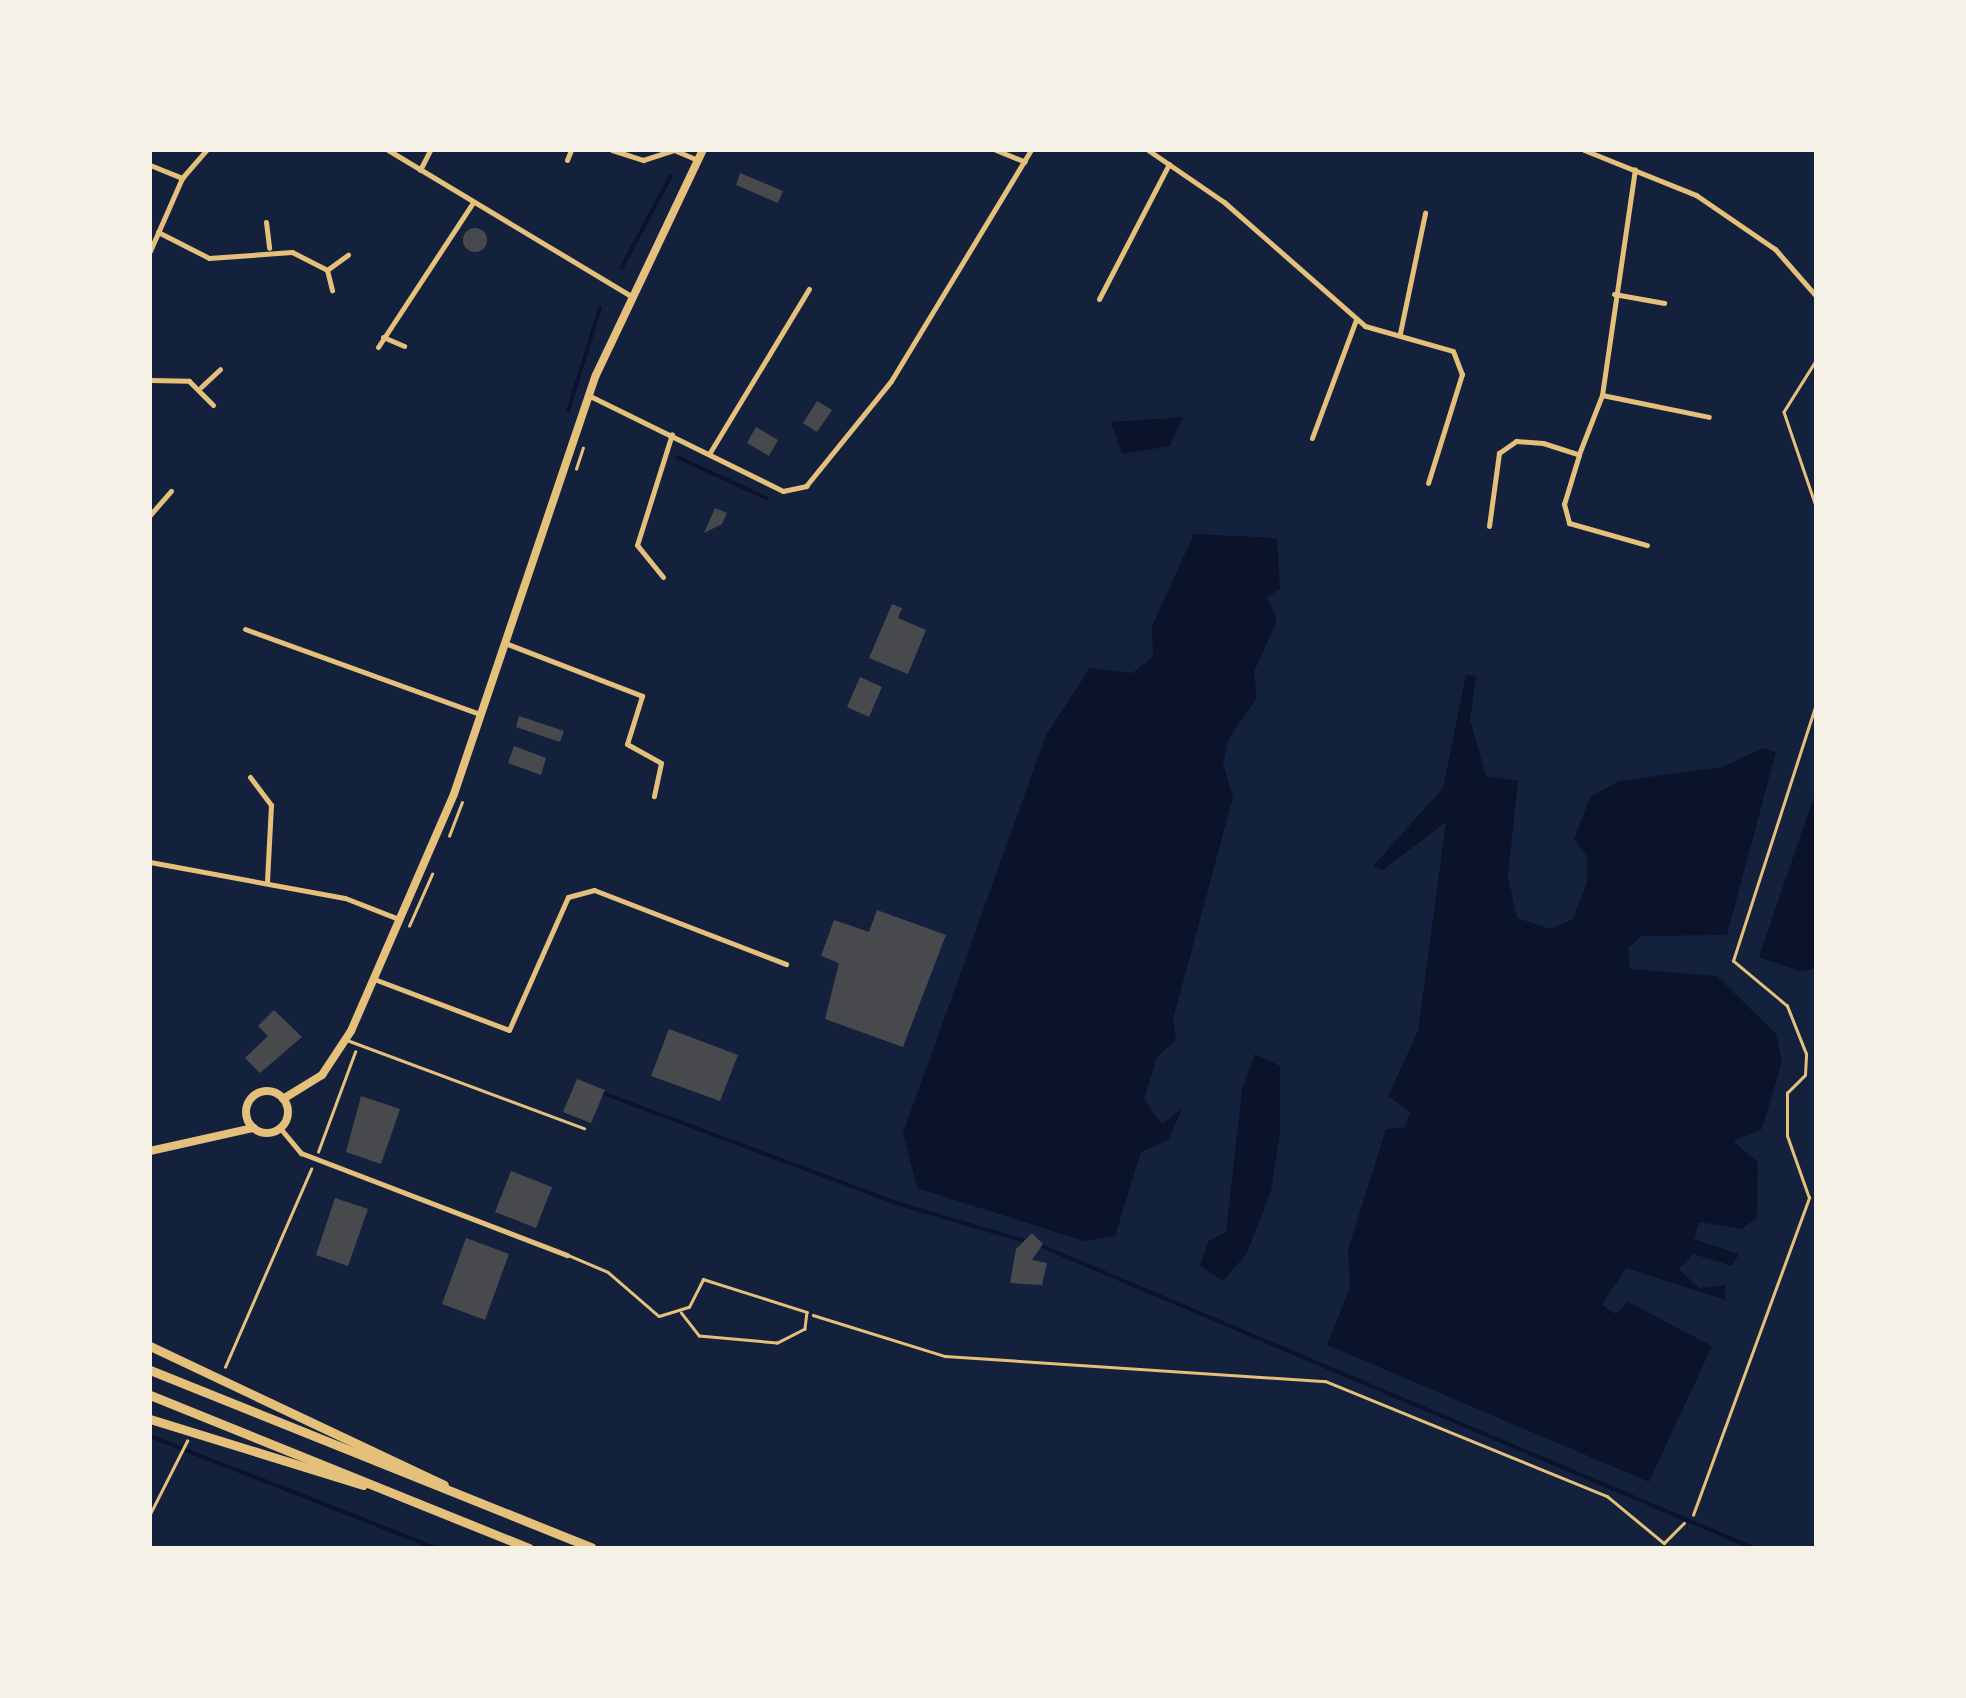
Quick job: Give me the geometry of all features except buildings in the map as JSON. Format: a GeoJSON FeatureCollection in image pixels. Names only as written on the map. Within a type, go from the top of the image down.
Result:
{"type":"FeatureCollection","features":[{"type":"Feature","properties":{"kind":"highway"},"geometry":{"type":"LineString","coordinates":[[150,1346],[422,1468],[454,1492]]}},
{"type":"Feature","properties":{"kind":"highway"},"geometry":{"type":"LineString","coordinates":[[150,1370],[592,1548]]}},
{"type":"Feature","properties":{"kind":"highway"},"geometry":{"type":"LineString","coordinates":[[150,1395],[530,1548]]}},
{"type":"Feature","properties":{"kind":"highway"},"geometry":{"type":"LineString","coordinates":[[150,1419],[326,1480],[376,1486]]}},
{"type":"Feature","properties":{"kind":"street"},"geometry":{"type":"LineString","coordinates":[[150,251],[182,178],[206,150]]}},
{"type":"Feature","properties":{"kind":"street"},"geometry":{"type":"LineString","coordinates":[[388,150],[472,204],[631,296]]}},
{"type":"Feature","properties":{"kind":"street"},"geometry":{"type":"LineString","coordinates":[[420,170],[430,150]]}},
{"type":"Feature","properties":{"kind":"street"},"geometry":{"type":"LineString","coordinates":[[566,160],[571,150]]}},
{"type":"Feature","properties":{"kind":"street"},"geometry":{"type":"LineString","coordinates":[[612,150],[643,160],[674,150],[697,160]]}},
{"type":"Feature","properties":{"kind":"street"},"geometry":{"type":"LineString","coordinates":[[252,1128],[246,1110],[255,1094],[283,1099],[322,1074],[348,1040],[483,715],[590,396],[631,296],[703,150]]}},
{"type":"Feature","properties":{"kind":"street"},"geometry":{"type":"LineString","coordinates":[[996,150],[1026,162]]}},
{"type":"Feature","properties":{"kind":"street"},"geometry":{"type":"LineString","coordinates":[[590,396],[782,491],[806,486],[891,381],[1031,150]]}},
{"type":"Feature","properties":{"kind":"street"},"geometry":{"type":"LineString","coordinates":[[1148,150],[1356,320],[1400,333],[1460,360],[1428,484]]}},
{"type":"Feature","properties":{"kind":"street"},"geometry":{"type":"LineString","coordinates":[[1584,150],[1636,169],[1733,218],[1816,296]]}},
{"type":"Feature","properties":{"kind":"street"},"geometry":{"type":"LineString","coordinates":[[1099,299],[1169,164]]}},
{"type":"Feature","properties":{"kind":"street"},"geometry":{"type":"LineString","coordinates":[[150,165],[182,178]]}},
{"type":"Feature","properties":{"kind":"street"},"geometry":{"type":"LineString","coordinates":[[1636,169],[1614,294],[1602,395],[1578,454],[1564,504],[1569,523],[1647,545]]}},
{"type":"Feature","properties":{"kind":"street"},"geometry":{"type":"LineString","coordinates":[[378,348],[472,204]]}},
{"type":"Feature","properties":{"kind":"street"},"geometry":{"type":"LineString","coordinates":[[1400,333],[1425,213]]}},
{"type":"Feature","properties":{"kind":"street"},"geometry":{"type":"LineString","coordinates":[[266,222],[269,248]]}},
{"type":"Feature","properties":{"kind":"street"},"geometry":{"type":"LineString","coordinates":[[158,232],[210,258],[269,248],[328,270]]}},
{"type":"Feature","properties":{"kind":"street"},"geometry":{"type":"LineString","coordinates":[[328,270],[348,255]]}},
{"type":"Feature","properties":{"kind":"street"},"geometry":{"type":"LineString","coordinates":[[328,270],[332,290]]}},
{"type":"Feature","properties":{"kind":"street"},"geometry":{"type":"LineString","coordinates":[[710,454],[809,289]]}},
{"type":"Feature","properties":{"kind":"street"},"geometry":{"type":"LineString","coordinates":[[1614,294],[1664,303]]}},
{"type":"Feature","properties":{"kind":"street"},"geometry":{"type":"LineString","coordinates":[[1312,438],[1356,320]]}},
{"type":"Feature","properties":{"kind":"street"},"geometry":{"type":"LineString","coordinates":[[384,337],[404,346]]}},
{"type":"Feature","properties":{"kind":"street"},"geometry":{"type":"LineString","coordinates":[[201,387],[220,369]]}},
{"type":"Feature","properties":{"kind":"street"},"geometry":{"type":"LineString","coordinates":[[150,380],[201,387],[213,405]]}},
{"type":"Feature","properties":{"kind":"street"},"geometry":{"type":"LineString","coordinates":[[1602,395],[1709,417]]}},
{"type":"Feature","properties":{"kind":"street"},"geometry":{"type":"LineString","coordinates":[[662,578],[637,545],[672,434]]}},
{"type":"Feature","properties":{"kind":"street"},"geometry":{"type":"LineString","coordinates":[[1488,526],[1505,445],[1578,454]]}},
{"type":"Feature","properties":{"kind":"street"},"geometry":{"type":"LineString","coordinates":[[150,514],[171,491]]}},
{"type":"Feature","properties":{"kind":"street"},"geometry":{"type":"LineString","coordinates":[[245,629],[483,715]]}},
{"type":"Feature","properties":{"kind":"street"},"geometry":{"type":"LineString","coordinates":[[505,643],[642,696],[627,744],[661,763],[654,796]]}},
{"type":"Feature","properties":{"kind":"street"},"geometry":{"type":"LineString","coordinates":[[250,777],[271,804],[267,881]]}},
{"type":"Feature","properties":{"kind":"street"},"geometry":{"type":"LineString","coordinates":[[150,862],[267,881],[399,919]]}},
{"type":"Feature","properties":{"kind":"street"},"geometry":{"type":"LineString","coordinates":[[371,978],[509,1030],[568,898],[594,890],[786,964]]}},
{"type":"Feature","properties":{"kind":"street"},"geometry":{"type":"LineString","coordinates":[[283,1099],[280,1128],[301,1153],[567,1255]]}},
{"type":"Feature","properties":{"kind":"street"},"geometry":{"type":"LineString","coordinates":[[150,1151],[252,1128],[280,1128]]}},
{"type":"Feature","properties":{"kind":"lane"},"geometry":{"type":"LineString","coordinates":[[348,1040],[584,1128]]}},
{"type":"Feature","properties":{"kind":"lane"},"geometry":{"type":"LineString","coordinates":[[567,1255],[608,1272],[659,1316],[681,1312],[704,1278],[807,1312],[806,1329],[776,1343],[700,1336],[681,1312]]}},
{"type":"Feature","properties":{"kind":"path"},"geometry":{"type":"LineString","coordinates":[[1816,361],[1784,412],[1816,506]]}},
{"type":"Feature","properties":{"kind":"path"},"geometry":{"type":"LineString","coordinates":[[1816,573],[1816,645]]}},
{"type":"Feature","properties":{"kind":"path"},"geometry":{"type":"LineString","coordinates":[[1693,1515],[1809,1198],[1787,1136],[1788,1094],[1805,1076],[1806,1054],[1787,1006],[1733,960],[1816,704]]}},
{"type":"Feature","properties":{"kind":"path"},"geometry":{"type":"LineString","coordinates":[[222,1373],[287,1215],[312,1166]]}},
{"type":"Feature","properties":{"kind":"path"},"geometry":{"type":"LineString","coordinates":[[807,1312],[945,1356],[1325,1380],[1607,1496],[1664,1543],[1684,1523]]}},
{"type":"Feature","properties":{"kind":"path"},"geometry":{"type":"LineString","coordinates":[[150,1514],[195,1426]]}},
{"type":"Feature","properties":{"kind":"water"},"geometry":{"type":"Polygon","coordinates":[[[1183,417],[1170,446],[1122,454],[1111,422],[1183,417]]]}},
{"type":"Feature","properties":{"kind":"water"},"geometry":{"type":"Polygon","coordinates":[[[1194,534],[1277,538],[1280,589],[1267,597],[1277,620],[1254,672],[1257,698],[1229,738],[1223,764],[1233,797],[1173,1020],[1176,1040],[1157,1057],[1144,1099],[1162,1124],[1183,1107],[1168,1140],[1141,1152],[1115,1236],[1084,1241],[917,1188],[903,1133],[1046,735],[1090,668],[1132,673],[1153,657],[1152,626],[1194,534]]]}},
{"type":"Feature","properties":{"kind":"water"},"geometry":{"type":"Polygon","coordinates":[[[1466,675],[1476,676],[1470,720],[1486,776],[1518,781],[1508,877],[1517,918],[1551,929],[1573,919],[1587,882],[1587,857],[1574,839],[1590,797],[1619,781],[1723,767],[1762,748],[1776,752],[1727,935],[1642,936],[1628,948],[1630,969],[1717,976],[1776,1034],[1782,1062],[1762,1129],[1733,1141],[1758,1162],[1757,1217],[1742,1229],[1699,1222],[1694,1239],[1739,1254],[1732,1266],[1693,1254],[1679,1269],[1699,1288],[1725,1285],[1725,1300],[1626,1268],[1602,1305],[1616,1314],[1628,1302],[1712,1346],[1649,1482],[1327,1345],[1350,1288],[1348,1250],[1386,1129],[1405,1127],[1410,1112],[1388,1096],[1418,1031],[1446,822],[1383,870],[1373,866],[1443,788],[1466,675]]]}},
{"type":"Feature","properties":{"kind":"water"},"geometry":{"type":"Polygon","coordinates":[[[1816,790],[1816,969],[1799,971],[1759,957],[1816,790]]]}},
{"type":"Feature","properties":{"kind":"water"},"geometry":{"type":"Polygon","coordinates":[[[1255,1054],[1280,1066],[1280,1133],[1271,1191],[1247,1253],[1223,1281],[1200,1266],[1208,1241],[1226,1232],[1242,1089],[1255,1054]]]}},
{"type":"Feature","properties":{"kind":"waterway"},"geometry":{"type":"LineString","coordinates":[[622,267],[671,176]]}},
{"type":"Feature","properties":{"kind":"waterway"},"geometry":{"type":"LineString","coordinates":[[568,411],[600,308]]}},
{"type":"Feature","properties":{"kind":"waterway"},"geometry":{"type":"LineString","coordinates":[[677,457],[766,498]]}},
{"type":"Feature","properties":{"kind":"waterway"},"geometry":{"type":"LineString","coordinates":[[605,1094],[899,1204],[1025,1241]]}},
{"type":"Feature","properties":{"kind":"waterway"},"geometry":{"type":"LineString","coordinates":[[1039,1245],[1753,1548]]}},
{"type":"Feature","properties":{"kind":"waterway"},"geometry":{"type":"LineString","coordinates":[[150,1436],[436,1548]]}}]}
